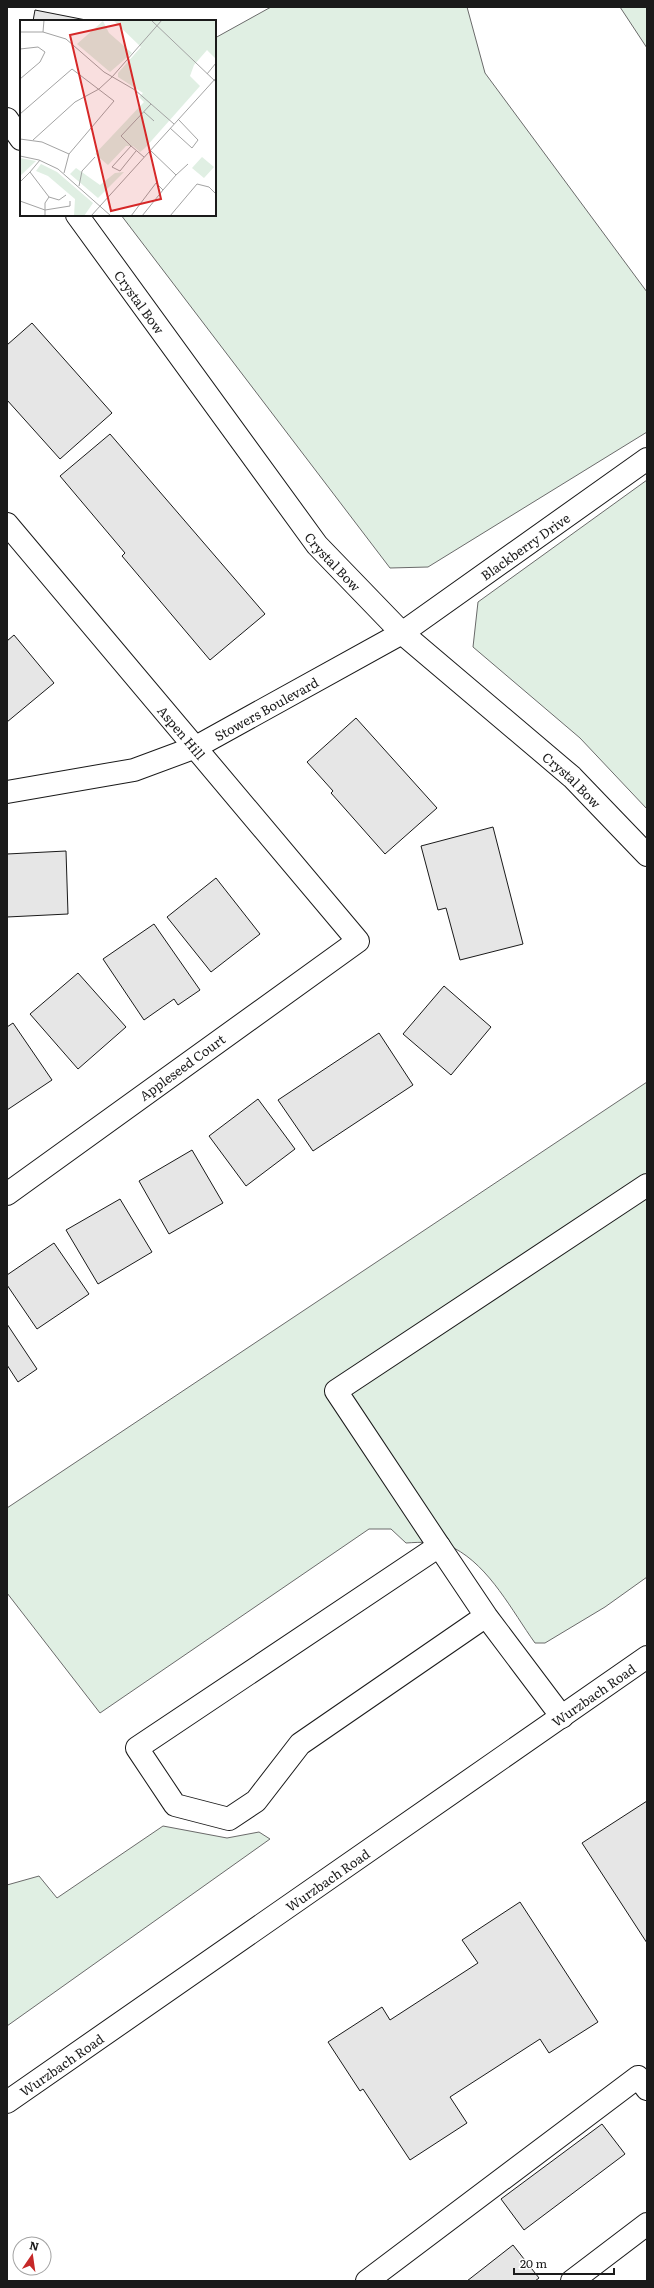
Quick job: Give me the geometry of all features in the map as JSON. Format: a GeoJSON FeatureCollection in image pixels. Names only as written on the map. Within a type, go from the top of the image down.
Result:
{"type":"FeatureCollection","features":[{"type":"Feature","properties":{"kind":"street"},"geometry":{"type":"LineString","coordinates":[[7,119],[20,137]]}},
{"type":"Feature","properties":{"kind":"street","name":"Crystal Bow"},"geometry":{"type":"LineString","coordinates":[[78,216],[317,545],[402,633],[572,777],[647,855]]}},
{"type":"Feature","properties":{"kind":"street","name":"Blackberry Drive"},"geometry":{"type":"LineString","coordinates":[[402,633],[647,459]]}},
{"type":"Feature","properties":{"kind":"street","name":"Aspen Hill"},"geometry":{"type":"LineString","coordinates":[[7,524],[358,941]]}},
{"type":"Feature","properties":{"kind":"street","name":"Stowers Boulevard"},"geometry":{"type":"LineString","coordinates":[[7,792],[134,770],[196,747],[402,633]]}},
{"type":"Feature","properties":{"kind":"street","name":"Appleseed Court"},"geometry":{"type":"LineString","coordinates":[[7,1194],[358,941]]}},
{"type":"Feature","properties":{"kind":"street"},"geometry":{"type":"LineString","coordinates":[[562,1717],[486,1616],[336,1391],[647,1185]]}},
{"type":"Feature","properties":{"kind":"street"},"geometry":{"type":"LineString","coordinates":[[438,1546],[137,1748],[176,1805],[229,1819],[256,1801],[300,1744],[486,1616]]}},
{"type":"Feature","properties":{"kind":"street","name":"Wurzbach Road"},"geometry":{"type":"LineString","coordinates":[[7,2102],[647,1657]]}},
{"type":"Feature","properties":{"kind":"street"},"geometry":{"type":"LineString","coordinates":[[367,2281],[638,2077],[647,2089]]}},
{"type":"Feature","properties":{"kind":"street"},"geometry":{"type":"LineString","coordinates":[[572,2281],[647,2224]]}},
{"type":"Feature","properties":{"kind":"green space"},"geometry":{"type":"Polygon","coordinates":[[[271,7],[467,7],[485,73],[647,292],[647,432],[428,567],[390,568],[122,216],[216,216],[216,37],[271,7]]]}},
{"type":"Feature","properties":{"kind":"green space"},"geometry":{"type":"Polygon","coordinates":[[[620,7],[647,7],[647,48],[620,7]]]}},
{"type":"Feature","properties":{"kind":"green space"},"geometry":{"type":"Polygon","coordinates":[[[647,480],[647,809],[580,738],[473,647],[478,602],[647,480]]]}},
{"type":"Feature","properties":{"kind":"green space"},"geometry":{"type":"Polygon","coordinates":[[[647,1082],[647,1577],[605,1607],[545,1643],[535,1643],[489,1578],[479,1566],[467,1556],[454,1548],[443,1544],[424,1542],[406,1543],[391,1529],[369,1529],[100,1713],[7,1593],[7,1508],[647,1082]]]}},
{"type":"Feature","properties":{"kind":"green space"},"geometry":{"type":"Polygon","coordinates":[[[163,1826],[227,1838],[259,1832],[270,1839],[7,2026],[7,1885],[39,1876],[57,1898],[163,1826]]]}},
{"type":"Feature","properties":{"kind":"building"},"geometry":{"type":"Polygon","coordinates":[[[35,10],[86,20],[33,20],[35,10]]]}},
{"type":"Feature","properties":{"kind":"building"},"geometry":{"type":"Polygon","coordinates":[[[32,323],[112,413],[60,459],[7,400],[7,345],[32,323]]]}},
{"type":"Feature","properties":{"kind":"building"},"geometry":{"type":"Polygon","coordinates":[[[110,434],[265,614],[210,660],[122,556],[125,553],[60,476],[110,434]]]}},
{"type":"Feature","properties":{"kind":"building"},"geometry":{"type":"Polygon","coordinates":[[[14,635],[54,683],[7,722],[7,641],[14,635]]]}},
{"type":"Feature","properties":{"kind":"building"},"geometry":{"type":"Polygon","coordinates":[[[356,718],[437,808],[385,854],[331,793],[333,791],[307,762],[356,718]]]}},
{"type":"Feature","properties":{"kind":"building"},"geometry":{"type":"Polygon","coordinates":[[[493,827],[523,944],[460,960],[446,908],[438,910],[421,846],[493,827]]]}},
{"type":"Feature","properties":{"kind":"building"},"geometry":{"type":"Polygon","coordinates":[[[66,851],[68,914],[7,917],[7,854],[66,851]]]}},
{"type":"Feature","properties":{"kind":"building"},"geometry":{"type":"Polygon","coordinates":[[[216,878],[260,934],[211,972],[167,917],[216,878]]]}},
{"type":"Feature","properties":{"kind":"building"},"geometry":{"type":"Polygon","coordinates":[[[154,924],[200,990],[178,1005],[174,999],[144,1020],[103,959],[154,924]]]}},
{"type":"Feature","properties":{"kind":"building"},"geometry":{"type":"Polygon","coordinates":[[[78,973],[126,1027],[78,1069],[30,1014],[78,973]]]}},
{"type":"Feature","properties":{"kind":"building"},"geometry":{"type":"Polygon","coordinates":[[[444,986],[491,1027],[451,1075],[403,1034],[444,986]]]}},
{"type":"Feature","properties":{"kind":"building"},"geometry":{"type":"Polygon","coordinates":[[[13,1023],[52,1080],[7,1110],[7,1027],[13,1023]]]}},
{"type":"Feature","properties":{"kind":"building"},"geometry":{"type":"Polygon","coordinates":[[[379,1033],[413,1085],[313,1151],[278,1100],[379,1033]]]}},
{"type":"Feature","properties":{"kind":"building"},"geometry":{"type":"Polygon","coordinates":[[[258,1099],[295,1149],[246,1186],[209,1136],[258,1099]]]}},
{"type":"Feature","properties":{"kind":"building"},"geometry":{"type":"Polygon","coordinates":[[[192,1150],[223,1203],[169,1234],[139,1181],[192,1150]]]}},
{"type":"Feature","properties":{"kind":"building"},"geometry":{"type":"Polygon","coordinates":[[[120,1199],[152,1252],[98,1284],[66,1230],[120,1199]]]}},
{"type":"Feature","properties":{"kind":"building"},"geometry":{"type":"Polygon","coordinates":[[[54,1243],[89,1294],[37,1329],[7,1285],[7,1275],[54,1243]]]}},
{"type":"Feature","properties":{"kind":"building"},"geometry":{"type":"Polygon","coordinates":[[[7,1324],[37,1369],[18,1382],[7,1365],[7,1324]]]}},
{"type":"Feature","properties":{"kind":"building"},"geometry":{"type":"Polygon","coordinates":[[[647,1801],[647,1943],[582,1843],[647,1801]]]}},
{"type":"Feature","properties":{"kind":"building"},"geometry":{"type":"Polygon","coordinates":[[[520,1902],[598,2022],[549,2053],[540,2039],[450,2097],[467,2123],[410,2160],[363,2089],[360,2091],[328,2042],[382,2007],[390,2020],[478,1963],[462,1940],[520,1902]]]}},
{"type":"Feature","properties":{"kind":"building"},"geometry":{"type":"Polygon","coordinates":[[[602,2124],[625,2154],[524,2230],[501,2199],[602,2124]]]}},
{"type":"Feature","properties":{"kind":"building"},"geometry":{"type":"Polygon","coordinates":[[[513,2245],[539,2278],[535,2281],[467,2281],[513,2245]]]}}]}
